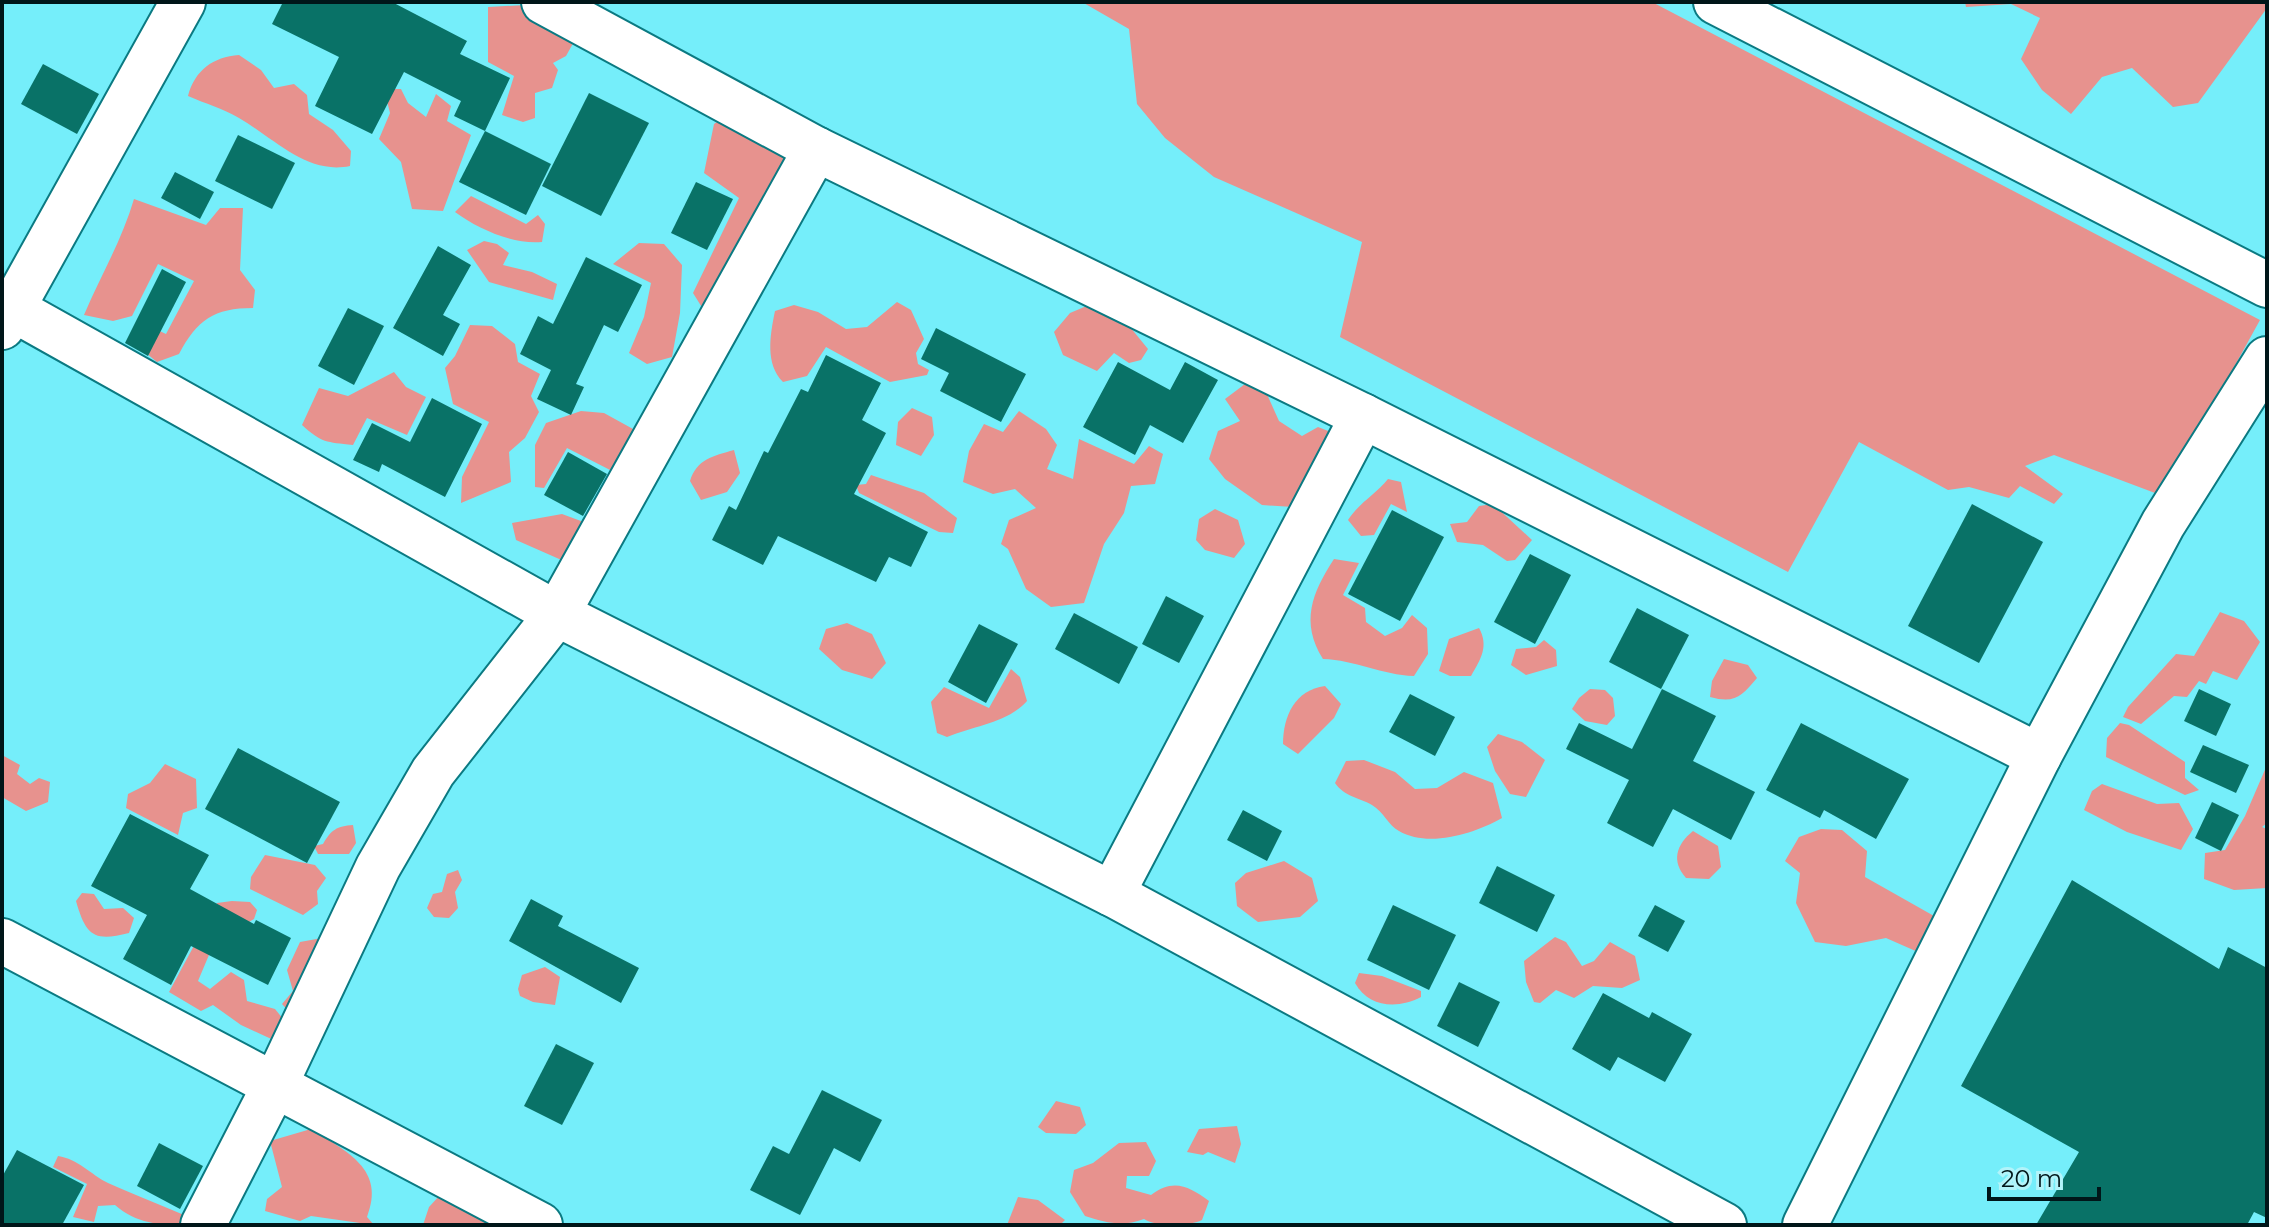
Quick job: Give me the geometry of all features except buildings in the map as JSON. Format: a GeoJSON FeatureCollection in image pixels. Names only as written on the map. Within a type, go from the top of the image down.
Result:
{"type":"FeatureCollection","features":[{"type":"Feature","properties":{"kind":"street"},"geometry":{"type":"LineString","coordinates":[[183,2],[6,313],[557,614],[1112,894],[1656,1210],[1724,1225]]}},
{"type":"Feature","properties":{"kind":"street"},"geometry":{"type":"LineString","coordinates":[[544,2],[816,149],[1363,416],[2039,756]]}},
{"type":"Feature","properties":{"kind":"street"},"geometry":{"type":"LineString","coordinates":[[1716,2],[1777,17],[2267,285]]}},
{"type":"Feature","properties":{"kind":"street"},"geometry":{"type":"LineString","coordinates":[[203,1225],[276,1083],[378,867],[433,772],[557,614],[816,149]]}},
{"type":"Feature","properties":{"kind":"street"},"geometry":{"type":"LineString","coordinates":[[1805,1225],[2039,756],[2163,524],[2267,359]]}},
{"type":"Feature","properties":{"kind":"street"},"geometry":{"type":"LineString","coordinates":[[1112,894],[1363,416]]}},
{"type":"Feature","properties":{"kind":"street"},"geometry":{"type":"LineString","coordinates":[[2,941],[540,1225]]}},
{"type":"Feature","properties":{"kind":"shaded area"},"geometry":{"type":"Polygon","coordinates":[[[1082,2],[1652,2],[2260,320],[2163,496],[2054,455],[2025,466],[2063,494],[2054,504],[2020,486],[2009,498],[1969,487],[1948,490],[1859,442],[1788,572],[1340,337],[1362,242],[1214,177],[1165,138],[1137,104],[1129,29],[1082,2]]]}},
{"type":"Feature","properties":{"kind":"shaded area"},"geometry":{"type":"Polygon","coordinates":[[[1965,2],[2267,2],[2267,8],[2198,103],[2173,107],[2132,68],[2102,77],[2071,114],[2042,90],[2021,59],[2040,18],[2011,4],[1966,7],[1965,2]]]}},
{"type":"Feature","properties":{"kind":"shaded area"},"geometry":{"type":"Polygon","coordinates":[[[526,5],[576,38],[566,56],[553,63],[558,70],[552,88],[535,93],[535,118],[523,122],[502,115],[514,76],[488,62],[488,7],[526,5]]]}},
{"type":"Feature","properties":{"kind":"shaded area"},"geometry":{"type":"Polygon","coordinates":[[[239,55],[261,70],[274,88],[294,84],[307,95],[309,114],[333,130],[351,151],[350,166],[334,167],[305,160],[233,115],[188,96],[195,79],[206,66],[239,55]]]}},
{"type":"Feature","properties":{"kind":"shaded area"},"geometry":{"type":"Polygon","coordinates":[[[384,89],[401,89],[408,103],[426,117],[436,94],[451,106],[447,121],[471,135],[443,211],[412,209],[401,162],[379,139],[390,113],[384,89]]]}},
{"type":"Feature","properties":{"kind":"shaded area"},"geometry":{"type":"Polygon","coordinates":[[[733,111],[807,153],[703,309],[693,293],[739,198],[704,173],[714,124],[733,111]]]}},
{"type":"Feature","properties":{"kind":"shaded area"},"geometry":{"type":"Polygon","coordinates":[[[471,196],[526,224],[538,215],[545,224],[542,242],[520,241],[497,234],[455,212],[471,196]]]}},
{"type":"Feature","properties":{"kind":"shaded area"},"geometry":{"type":"Polygon","coordinates":[[[134,199],[206,225],[220,208],[243,208],[240,270],[255,290],[253,308],[228,310],[208,318],[193,332],[179,354],[157,362],[141,349],[147,325],[166,334],[194,281],[158,264],[132,316],[113,321],[84,315],[134,199]]]}},
{"type":"Feature","properties":{"kind":"shaded area"},"geometry":{"type":"Polygon","coordinates":[[[484,241],[497,244],[509,253],[503,265],[532,272],[557,284],[553,300],[489,282],[467,250],[484,241]]]}},
{"type":"Feature","properties":{"kind":"shaded area"},"geometry":{"type":"Polygon","coordinates":[[[639,243],[664,244],[682,265],[680,313],[672,357],[647,364],[629,353],[644,317],[651,283],[613,264],[639,243]]]}},
{"type":"Feature","properties":{"kind":"shaded area"},"geometry":{"type":"Polygon","coordinates":[[[897,302],[911,310],[924,339],[916,353],[918,364],[929,370],[927,375],[890,382],[826,347],[807,376],[783,382],[777,375],[770,349],[775,311],[794,305],[818,312],[846,329],[867,327],[897,302]]]}},
{"type":"Feature","properties":{"kind":"shaded area"},"geometry":{"type":"Polygon","coordinates":[[[1089,305],[1130,327],[1148,349],[1141,360],[1129,363],[1114,353],[1097,371],[1063,355],[1054,332],[1070,313],[1089,305]]]}},
{"type":"Feature","properties":{"kind":"shaded area"},"geometry":{"type":"Polygon","coordinates":[[[470,325],[492,326],[515,344],[518,362],[540,374],[531,396],[539,412],[525,438],[509,452],[511,482],[461,503],[462,477],[489,422],[453,404],[445,368],[455,356],[470,325]]]}},
{"type":"Feature","properties":{"kind":"shaded area"},"geometry":{"type":"Polygon","coordinates":[[[394,372],[406,387],[426,397],[407,435],[367,418],[353,445],[325,441],[302,425],[319,388],[348,396],[394,372]]]}},
{"type":"Feature","properties":{"kind":"shaded area"},"geometry":{"type":"Polygon","coordinates":[[[1245,384],[1266,392],[1279,421],[1302,436],[1318,427],[1341,436],[1293,507],[1262,505],[1225,479],[1209,459],[1218,431],[1240,421],[1225,399],[1245,384]]]}},
{"type":"Feature","properties":{"kind":"shaded area"},"geometry":{"type":"Polygon","coordinates":[[[912,408],[932,417],[934,435],[921,456],[896,445],[898,422],[912,408]]]}},
{"type":"Feature","properties":{"kind":"shaded area"},"geometry":{"type":"Polygon","coordinates":[[[581,411],[604,413],[653,440],[566,562],[516,540],[512,523],[562,514],[589,524],[616,473],[567,448],[544,488],[535,487],[535,445],[546,423],[581,411]]]}},
{"type":"Feature","properties":{"kind":"shaded area"},"geometry":{"type":"Polygon","coordinates":[[[1019,411],[1046,429],[1057,445],[1047,469],[1073,479],[1079,439],[1134,464],[1149,446],[1163,454],[1155,484],[1131,486],[1124,513],[1104,544],[1084,603],[1051,607],[1026,589],[1008,549],[1001,544],[1009,520],[1036,508],[1015,489],[993,494],[963,482],[969,451],[984,424],[1003,432],[1019,411]]]}},
{"type":"Feature","properties":{"kind":"shaded area"},"geometry":{"type":"Polygon","coordinates":[[[734,450],[740,473],[727,492],[701,500],[690,481],[693,474],[701,463],[734,450]]]}},
{"type":"Feature","properties":{"kind":"shaded area"},"geometry":{"type":"Polygon","coordinates":[[[871,475],[924,493],[957,518],[953,533],[939,532],[859,493],[856,485],[866,484],[871,475]]]}},
{"type":"Feature","properties":{"kind":"shaded area"},"geometry":{"type":"Polygon","coordinates":[[[1388,479],[1401,482],[1407,512],[1391,504],[1374,535],[1361,536],[1348,520],[1388,479]]]}},
{"type":"Feature","properties":{"kind":"shaded area"},"geometry":{"type":"Polygon","coordinates":[[[1493,504],[1532,540],[1515,560],[1507,561],[1483,545],[1457,542],[1450,524],[1467,522],[1479,506],[1493,504]]]}},
{"type":"Feature","properties":{"kind":"shaded area"},"geometry":{"type":"Polygon","coordinates":[[[1215,509],[1238,520],[1245,544],[1234,558],[1205,550],[1196,540],[1199,519],[1215,509]]]}},
{"type":"Feature","properties":{"kind":"shaded area"},"geometry":{"type":"Polygon","coordinates":[[[1334,559],[1359,563],[1343,595],[1365,608],[1366,622],[1385,636],[1402,628],[1412,615],[1427,628],[1428,654],[1414,676],[1323,659],[1312,633],[1312,608],[1320,584],[1334,559]]]}},
{"type":"Feature","properties":{"kind":"shaded area"},"geometry":{"type":"Polygon","coordinates":[[[2220,612],[2244,621],[2260,642],[2237,680],[2213,671],[2206,684],[2199,681],[2187,697],[2174,696],[2141,724],[2123,717],[2128,707],[2176,654],[2194,656],[2220,612]]]}},
{"type":"Feature","properties":{"kind":"shaded area"},"geometry":{"type":"Polygon","coordinates":[[[847,623],[872,634],[886,663],[872,679],[842,670],[819,649],[826,629],[847,623]]]}},
{"type":"Feature","properties":{"kind":"shaded area"},"geometry":{"type":"Polygon","coordinates":[[[1479,628],[1484,647],[1471,676],[1450,676],[1439,671],[1449,639],[1479,628]]]}},
{"type":"Feature","properties":{"kind":"shaded area"},"geometry":{"type":"Polygon","coordinates":[[[1544,640],[1556,650],[1557,666],[1526,675],[1511,665],[1516,649],[1536,647],[1544,640]]]}},
{"type":"Feature","properties":{"kind":"shaded area"},"geometry":{"type":"Polygon","coordinates":[[[1724,659],[1748,665],[1757,678],[1742,694],[1726,700],[1710,697],[1712,681],[1724,659]]]}},
{"type":"Feature","properties":{"kind":"shaded area"},"geometry":{"type":"Polygon","coordinates":[[[1011,669],[1020,677],[1027,701],[1019,708],[1001,719],[947,737],[937,733],[931,702],[944,687],[989,708],[1011,669]]]}},
{"type":"Feature","properties":{"kind":"shaded area"},"geometry":{"type":"Polygon","coordinates":[[[1325,686],[1341,704],[1334,718],[1298,754],[1283,744],[1288,714],[1306,693],[1325,686]]]}},
{"type":"Feature","properties":{"kind":"shaded area"},"geometry":{"type":"Polygon","coordinates":[[[1590,689],[1605,690],[1613,698],[1615,716],[1607,725],[1585,721],[1572,709],[1590,689]]]}},
{"type":"Feature","properties":{"kind":"shaded area"},"geometry":{"type":"Polygon","coordinates":[[[2120,723],[2129,725],[2185,762],[2185,778],[2199,790],[2185,795],[2106,757],[2107,738],[2120,723]]]}},
{"type":"Feature","properties":{"kind":"shaded area"},"geometry":{"type":"Polygon","coordinates":[[[1498,734],[1522,742],[1545,760],[1526,797],[1510,794],[1495,771],[1487,747],[1498,734]]]}},
{"type":"Feature","properties":{"kind":"shaded area"},"geometry":{"type":"Polygon","coordinates":[[[2,755],[20,765],[17,774],[30,784],[39,778],[50,782],[48,802],[26,811],[2,797],[2,755]]]}},
{"type":"Feature","properties":{"kind":"shaded area"},"geometry":{"type":"Polygon","coordinates":[[[1364,760],[1395,772],[1415,789],[1437,788],[1464,772],[1493,783],[1502,818],[1465,834],[1437,839],[1411,836],[1399,831],[1376,808],[1347,794],[1335,783],[1346,761],[1364,760]]]}},
{"type":"Feature","properties":{"kind":"shaded area"},"geometry":{"type":"Polygon","coordinates":[[[165,764],[196,779],[197,808],[183,813],[178,835],[126,808],[128,794],[150,783],[165,764]]]}},
{"type":"Feature","properties":{"kind":"shaded area"},"geometry":{"type":"Polygon","coordinates":[[[2267,765],[2267,823],[2262,827],[2267,829],[2267,888],[2234,890],[2204,879],[2205,853],[2225,850],[2245,816],[2267,765]]]}},
{"type":"Feature","properties":{"kind":"shaded area"},"geometry":{"type":"Polygon","coordinates":[[[2102,784],[2157,804],[2179,803],[2193,829],[2181,850],[2127,832],[2084,810],[2092,791],[2102,784]]]}},
{"type":"Feature","properties":{"kind":"shaded area"},"geometry":{"type":"Polygon","coordinates":[[[353,825],[356,843],[349,854],[318,854],[314,846],[323,844],[335,830],[353,825]]]}},
{"type":"Feature","properties":{"kind":"shaded area"},"geometry":{"type":"Polygon","coordinates":[[[1821,829],[1842,830],[1867,851],[1865,877],[1934,916],[1945,941],[1927,956],[1886,938],[1846,946],[1815,942],[1796,903],[1800,873],[1785,861],[1799,837],[1821,829]]]}},
{"type":"Feature","properties":{"kind":"shaded area"},"geometry":{"type":"Polygon","coordinates":[[[1693,831],[1718,846],[1721,867],[1709,879],[1686,878],[1678,865],[1679,848],[1693,831]]]}},
{"type":"Feature","properties":{"kind":"shaded area"},"geometry":{"type":"Polygon","coordinates":[[[265,855],[315,865],[326,878],[317,891],[318,904],[303,915],[250,889],[251,877],[265,855]]]}},
{"type":"Feature","properties":{"kind":"shaded area"},"geometry":{"type":"Polygon","coordinates":[[[1284,861],[1312,878],[1318,901],[1300,917],[1258,922],[1237,906],[1235,883],[1246,873],[1284,861]]]}},
{"type":"Feature","properties":{"kind":"shaded area"},"geometry":{"type":"Polygon","coordinates":[[[458,870],[462,880],[455,892],[458,908],[449,918],[434,917],[427,908],[433,894],[442,892],[447,874],[458,870]]]}},
{"type":"Feature","properties":{"kind":"shaded area"},"geometry":{"type":"Polygon","coordinates":[[[82,893],[94,894],[104,909],[123,908],[134,918],[129,933],[107,937],[93,934],[84,922],[76,901],[82,893]]]}},
{"type":"Feature","properties":{"kind":"shaded area"},"geometry":{"type":"Polygon","coordinates":[[[250,902],[257,910],[254,919],[214,943],[198,981],[210,989],[231,972],[244,980],[247,1001],[275,1009],[292,1030],[280,1043],[241,1025],[213,1005],[201,1011],[169,992],[217,903],[250,902]]]}},
{"type":"Feature","properties":{"kind":"shaded area"},"geometry":{"type":"Polygon","coordinates":[[[333,936],[294,1017],[282,1004],[293,991],[287,970],[300,942],[333,936]]]}},
{"type":"Feature","properties":{"kind":"shaded area"},"geometry":{"type":"Polygon","coordinates":[[[1555,937],[1566,942],[1582,966],[1594,961],[1610,942],[1635,956],[1640,980],[1622,988],[1593,986],[1574,998],[1556,990],[1540,1003],[1534,1002],[1526,982],[1524,961],[1555,937]]]}},
{"type":"Feature","properties":{"kind":"shaded area"},"geometry":{"type":"Polygon","coordinates":[[[545,967],[560,977],[555,1005],[533,1002],[520,996],[518,989],[522,975],[545,967]]]}},
{"type":"Feature","properties":{"kind":"shaded area"},"geometry":{"type":"Polygon","coordinates":[[[1359,973],[1382,976],[1421,991],[1421,997],[1394,1004],[1376,1002],[1355,983],[1359,973]]]}},
{"type":"Feature","properties":{"kind":"shaded area"},"geometry":{"type":"Polygon","coordinates":[[[1056,1101],[1080,1107],[1086,1125],[1076,1134],[1046,1133],[1038,1127],[1056,1101]]]}},
{"type":"Feature","properties":{"kind":"shaded area"},"geometry":{"type":"Polygon","coordinates":[[[1237,1126],[1241,1144],[1235,1163],[1208,1152],[1203,1155],[1187,1152],[1199,1129],[1237,1126]]]}},
{"type":"Feature","properties":{"kind":"shaded area"},"geometry":{"type":"Polygon","coordinates":[[[311,1129],[350,1154],[367,1174],[372,1200],[367,1217],[374,1225],[311,1216],[300,1221],[265,1211],[267,1199],[282,1187],[270,1141],[311,1129]]]}},
{"type":"Feature","properties":{"kind":"shaded area"},"geometry":{"type":"Polygon","coordinates":[[[1146,1142],[1156,1161],[1149,1176],[1127,1176],[1126,1188],[1151,1195],[1174,1185],[1188,1188],[1209,1201],[1202,1220],[1164,1225],[1144,1219],[1121,1223],[1085,1216],[1070,1192],[1074,1170],[1093,1163],[1119,1143],[1146,1142]]]}},
{"type":"Feature","properties":{"kind":"shaded area"},"geometry":{"type":"Polygon","coordinates":[[[58,1156],[78,1163],[108,1183],[184,1215],[192,1198],[199,1202],[201,1225],[144,1221],[115,1205],[98,1206],[94,1222],[73,1217],[87,1184],[53,1167],[58,1156]]]}},
{"type":"Feature","properties":{"kind":"shaded area"},"geometry":{"type":"Polygon","coordinates":[[[442,1193],[494,1225],[423,1225],[429,1207],[442,1193]]]}},
{"type":"Feature","properties":{"kind":"shaded area"},"geometry":{"type":"Polygon","coordinates":[[[1018,1197],[1038,1200],[1065,1220],[1060,1225],[1007,1225],[1018,1197]]]}}]}
